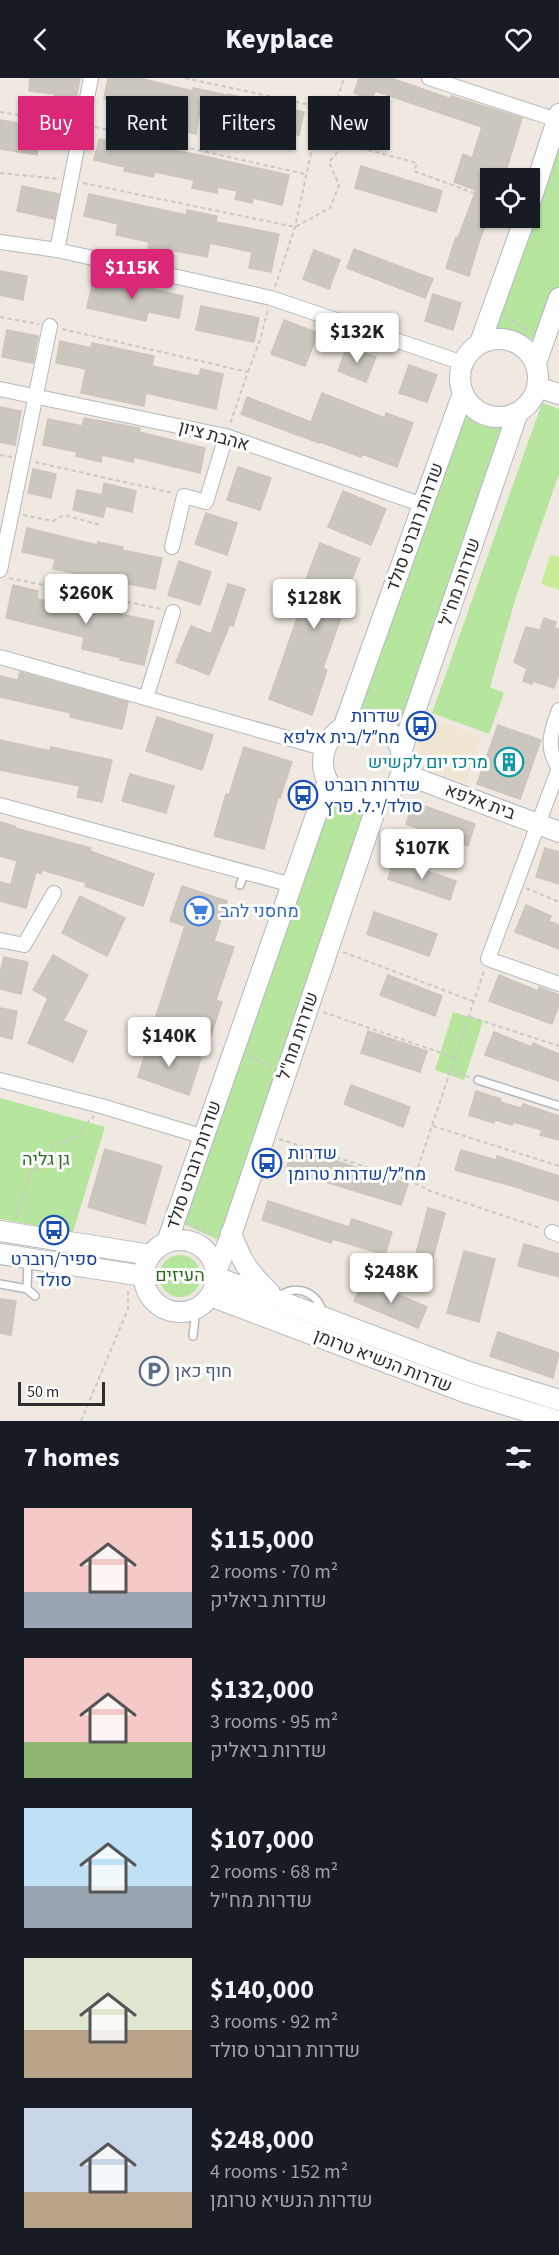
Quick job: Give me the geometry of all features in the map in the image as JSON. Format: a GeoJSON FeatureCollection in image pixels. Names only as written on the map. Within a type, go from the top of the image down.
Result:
{"type":"FeatureCollection","features":[{"type":"Feature","properties":{"kind":"street"},"geometry":{"type":"LineString","coordinates":[[87,96],[91,78]]}},
{"type":"Feature","properties":{"kind":"street"},"geometry":{"type":"LineString","coordinates":[[429,78],[558,117],[540,172]]}},
{"type":"Feature","properties":{"kind":"street"},"geometry":{"type":"LineString","coordinates":[[57,250],[77,150]]}},
{"type":"Feature","properties":{"kind":"street"},"geometry":{"type":"LineString","coordinates":[[480,343],[521,228]]}},
{"type":"Feature","properties":{"kind":"street"},"geometry":{"type":"LineString","coordinates":[[0,242],[57,250],[271,298],[463,363]]}},
{"type":"Feature","properties":{"kind":"street"},"geometry":{"type":"LineString","coordinates":[[536,363],[559,298]]}},
{"type":"Feature","properties":{"kind":"street"},"geometry":{"type":"LineString","coordinates":[[0,570],[50,326]]}},
{"type":"Feature","properties":{"kind":"street"},"geometry":{"type":"LineString","coordinates":[[493,339],[512,341],[529,352],[536,363],[537,387],[533,397],[518,412],[506,417],[486,415],[470,404],[463,393],[460,383],[463,363],[470,351],[480,343],[493,339]]}},
{"type":"Feature","properties":{"kind":"street"},"geometry":{"type":"LineString","coordinates":[[537,387],[559,394]]}},
{"type":"Feature","properties":{"kind":"street","name":"אהבת ציון"},"geometry":{"type":"LineString","coordinates":[[0,388],[226,436],[423,505]]}},
{"type":"Feature","properties":{"kind":"street","name":"שדרות רוברט סולד"},"geometry":{"type":"LineString","coordinates":[[343,728],[463,393]]}},
{"type":"Feature","properties":{"kind":"street","name":"שדרות מח\"ל"},"geometry":{"type":"LineString","coordinates":[[401,752],[518,412]]}},
{"type":"Feature","properties":{"kind":"street"},"geometry":{"type":"LineString","coordinates":[[172,547],[184,496],[206,502],[226,436]]}},
{"type":"Feature","properties":{"kind":"street"},"geometry":{"type":"LineString","coordinates":[[146,698],[173,612]]}},
{"type":"Feature","properties":{"kind":"street"},"geometry":{"type":"LineString","coordinates":[[0,657],[326,749]]}},
{"type":"Feature","properties":{"kind":"street"},"geometry":{"type":"LineString","coordinates":[[559,710],[550,744],[551,757],[559,768],[488,959],[559,984]]}},
{"type":"Feature","properties":{"kind":"street"},"geometry":{"type":"LineString","coordinates":[[354,723],[378,725],[397,741],[401,752],[402,773],[397,784],[389,793],[368,802],[356,802],[344,798],[335,791],[324,771],[326,749],[332,737],[343,728],[354,723]]}},
{"type":"Feature","properties":{"kind":"street","name":"בית אלפא"},"geometry":{"type":"LineString","coordinates":[[402,773],[559,832]]}},
{"type":"Feature","properties":{"kind":"street","name":"שדרות רוברט סולד"},"geometry":{"type":"LineString","coordinates":[[167,1242],[328,781]]}},
{"type":"Feature","properties":{"kind":"street","name":"שדרות מח\"ל"},"geometry":{"type":"LineString","coordinates":[[216,1274],[379,799]]}},
{"type":"Feature","properties":{"kind":"street"},"geometry":{"type":"LineString","coordinates":[[0,805],[292,885]]}},
{"type":"Feature","properties":{"kind":"street"},"geometry":{"type":"LineString","coordinates":[[0,940],[24,945],[54,893]]}},
{"type":"Feature","properties":{"kind":"street"},"geometry":{"type":"LineString","coordinates":[[0,1080],[101,1106],[204,1137]]}},
{"type":"Feature","properties":{"kind":"street"},"geometry":{"type":"LineString","coordinates":[[6,1232],[150,1255]]}},
{"type":"Feature","properties":{"kind":"street"},"geometry":{"type":"LineString","coordinates":[[230,1237],[249,1273],[277,1299]]}},
{"type":"Feature","properties":{"kind":"street"},"geometry":{"type":"LineString","coordinates":[[0,1254],[135,1275],[156,1304],[175,1313],[203,1303],[216,1274],[207,1252],[188,1241],[167,1242],[150,1255],[145,1265],[135,1275]]}},
{"type":"Feature","properties":{"kind":"street","name":"שדרות הנשיא טרומן"},"geometry":{"type":"LineString","coordinates":[[216,1274],[469,1372],[558,1398]]}},
{"type":"Feature","properties":{"kind":"street","name":"שדרות הנשיא טרומן"},"geometry":{"type":"LineString","coordinates":[[203,1303],[467,1393],[558,1421]]}},
{"type":"Feature","properties":{"kind":"lane"},"geometry":{"type":"LineString","coordinates":[[240,885],[245,871]]}},
{"type":"Feature","properties":{"kind":"lane"},"geometry":{"type":"LineString","coordinates":[[478,1080],[559,1106]]}},
{"type":"Feature","properties":{"kind":"lane"},"geometry":{"type":"LineString","coordinates":[[27,1289],[28,1258]]}},
{"type":"Feature","properties":{"kind":"lane"},"geometry":{"type":"LineString","coordinates":[[0,1284],[27,1289],[35,1296]]}},
{"type":"Feature","properties":{"kind":"lane"},"geometry":{"type":"LineString","coordinates":[[193,1336],[203,1303]]}},
{"type":"Feature","properties":{"kind":"path"},"geometry":{"type":"LineString","coordinates":[[185,78],[308,104]]}},
{"type":"Feature","properties":{"kind":"path"},"geometry":{"type":"LineString","coordinates":[[338,96],[344,78]]}},
{"type":"Feature","properties":{"kind":"path"},"geometry":{"type":"LineString","coordinates":[[0,112],[18,115]]}},
{"type":"Feature","properties":{"kind":"path"},"geometry":{"type":"LineString","coordinates":[[94,127],[305,174]]}},
{"type":"Feature","properties":{"kind":"path"},"geometry":{"type":"LineString","coordinates":[[226,436],[260,340],[271,298],[295,227],[311,150]]}},
{"type":"Feature","properties":{"kind":"path"},"geometry":{"type":"LineString","coordinates":[[0,172],[71,180],[295,227],[330,208],[339,185],[329,162],[340,150]]}},
{"type":"Feature","properties":{"kind":"path"},"geometry":{"type":"LineString","coordinates":[[368,150],[417,163],[414,171],[480,195]]}},
{"type":"Feature","properties":{"kind":"path"},"geometry":{"type":"LineString","coordinates":[[505,316],[544,339]]}},
{"type":"Feature","properties":{"kind":"path"},"geometry":{"type":"LineString","coordinates":[[0,317],[50,326],[248,372]]}},
{"type":"Feature","properties":{"kind":"path"},"geometry":{"type":"LineString","coordinates":[[463,418],[511,434]]}},
{"type":"Feature","properties":{"kind":"path"},"geometry":{"type":"LineString","coordinates":[[0,455],[184,496]]}},
{"type":"Feature","properties":{"kind":"path"},"geometry":{"type":"LineString","coordinates":[[12,512],[53,521],[64,515],[101,525]]}},
{"type":"Feature","properties":{"kind":"path"},"geometry":{"type":"LineString","coordinates":[[0,576],[173,612]]}},
{"type":"Feature","properties":{"kind":"path"},"geometry":{"type":"LineString","coordinates":[[364,706],[410,727]]}},
{"type":"Feature","properties":{"kind":"path"},"geometry":{"type":"LineString","coordinates":[[330,809],[370,824]]}},
{"type":"Feature","properties":{"kind":"path"},"geometry":{"type":"LineString","coordinates":[[515,884],[559,902]]}},
{"type":"Feature","properties":{"kind":"path"},"geometry":{"type":"LineString","coordinates":[[329,947],[475,1002]]}},
{"type":"Feature","properties":{"kind":"path"},"geometry":{"type":"LineString","coordinates":[[413,1182],[488,959]]}},
{"type":"Feature","properties":{"kind":"path"},"geometry":{"type":"LineString","coordinates":[[308,1007],[456,1058]]}},
{"type":"Feature","properties":{"kind":"path"},"geometry":{"type":"LineString","coordinates":[[470,1017],[559,1046]]}},
{"type":"Feature","properties":{"kind":"path"},"geometry":{"type":"LineString","coordinates":[[234,1051],[269,1065],[282,1084]]}},
{"type":"Feature","properties":{"kind":"path"},"geometry":{"type":"LineString","coordinates":[[452,1071],[478,1080]]}},
{"type":"Feature","properties":{"kind":"path"},"geometry":{"type":"LineString","coordinates":[[6,1232],[32,1171],[47,1164],[53,1146],[80,1135],[83,1127],[101,1106]]}},
{"type":"Feature","properties":{"kind":"path"},"geometry":{"type":"LineString","coordinates":[[433,1125],[559,1166]]}},
{"type":"Feature","properties":{"kind":"path"},"geometry":{"type":"LineString","coordinates":[[265,1134],[413,1182],[430,1191],[556,1234]]}},
{"type":"Feature","properties":{"kind":"path"},"geometry":{"type":"LineString","coordinates":[[186,1222],[230,1237]]}},
{"type":"Feature","properties":{"kind":"path"},"geometry":{"type":"LineString","coordinates":[[81,1421],[128,1309],[135,1275]]}},
{"type":"Feature","properties":{"kind":"shaded area"},"geometry":{"type":"Polygon","coordinates":[[[428,717],[482,736],[465,783],[412,764],[428,717]]]}},
{"type":"Feature","properties":{"kind":"green space"},"geometry":{"type":"Polygon","coordinates":[[[559,130],[559,298],[544,342],[490,327],[525,228],[540,228],[540,184],[559,130]]]}},
{"type":"Feature","properties":{"kind":"green space"},"geometry":{"type":"Polygon","coordinates":[[[542,403],[559,409],[559,474],[516,597],[490,687],[504,693],[489,734],[432,713],[542,403]]]}},
{"type":"Feature","properties":{"kind":"green space"},"geometry":{"type":"Polygon","coordinates":[[[461,410],[512,427],[406,730],[352,714],[461,410]]]}},
{"type":"Feature","properties":{"kind":"green space"},"geometry":{"type":"Polygon","coordinates":[[[550,555],[559,557],[559,590],[541,584],[550,555]]]}},
{"type":"Feature","properties":{"kind":"green space"},"geometry":{"type":"Polygon","coordinates":[[[327,796],[371,811],[225,1243],[179,1222],[327,796]]]}},
{"type":"Feature","properties":{"kind":"green space"},"geometry":{"type":"Polygon","coordinates":[[[453,1012],[483,1021],[464,1080],[435,1070],[453,1012]]]}},
{"type":"Feature","properties":{"kind":"green space","name":"גן גליה"},"geometry":{"type":"Polygon","coordinates":[[[0,1098],[105,1127],[73,1232],[0,1219],[0,1098]]]}},
{"type":"Feature","properties":{"kind":"green space","name":"העיזים"},"geometry":{"type":"Polygon","coordinates":[[[180,1255],[195,1261],[201,1276],[195,1291],[180,1297],[165,1291],[159,1276],[165,1261],[180,1255]]]}},
{"type":"Feature","properties":{"kind":"building"},"geometry":{"type":"Polygon","coordinates":[[[30,78],[80,78],[77,96],[55,96],[55,94],[29,91],[30,78]]]}},
{"type":"Feature","properties":{"kind":"building"},"geometry":{"type":"Polygon","coordinates":[[[108,78],[139,78],[193,91],[193,88],[236,96],[200,96],[200,116],[196,134],[188,132],[188,96],[106,96],[106,99],[104,99],[108,78]]]}},
{"type":"Feature","properties":{"kind":"building"},"geometry":{"type":"Polygon","coordinates":[[[359,78],[391,78],[451,99],[451,96],[522,118],[507,168],[480,168],[480,228],[484,228],[469,276],[446,268],[476,190],[454,182],[463,154],[472,158],[482,127],[375,91],[373,96],[354,93],[359,78]]]}},
{"type":"Feature","properties":{"kind":"building"},"geometry":{"type":"Polygon","coordinates":[[[296,110],[304,112],[299,135],[296,134],[296,110]]]}},
{"type":"Feature","properties":{"kind":"building"},"geometry":{"type":"Polygon","coordinates":[[[0,120],[18,123],[18,150],[38,150],[37,155],[0,149],[0,120]]]}},
{"type":"Feature","properties":{"kind":"building"},"geometry":{"type":"Polygon","coordinates":[[[99,139],[106,140],[106,150],[172,150],[289,175],[282,205],[253,198],[252,203],[235,199],[237,191],[218,187],[217,193],[192,188],[194,180],[155,172],[153,177],[124,171],[125,167],[94,160],[99,139]]]}},
{"type":"Feature","properties":{"kind":"building"},"geometry":{"type":"Polygon","coordinates":[[[361,166],[442,191],[436,212],[355,188],[361,166]]]}},
{"type":"Feature","properties":{"kind":"building"},"geometry":{"type":"Polygon","coordinates":[[[22,186],[59,194],[54,219],[17,211],[22,186]]]}},
{"type":"Feature","properties":{"kind":"building"},"geometry":{"type":"Polygon","coordinates":[[[89,194],[186,215],[187,210],[217,216],[216,222],[279,234],[271,272],[249,268],[252,252],[210,243],[207,257],[148,248],[149,242],[116,235],[118,224],[84,216],[89,194]]]}},
{"type":"Feature","properties":{"kind":"building"},"geometry":{"type":"Polygon","coordinates":[[[354,249],[433,279],[425,298],[347,268],[354,249]]]}},
{"type":"Feature","properties":{"kind":"building"},"geometry":{"type":"Polygon","coordinates":[[[314,250],[340,260],[329,289],[303,279],[314,250]]]}},
{"type":"Feature","properties":{"kind":"building"},"geometry":{"type":"Polygon","coordinates":[[[0,271],[27,276],[23,300],[0,295],[0,271]]]}},
{"type":"Feature","properties":{"kind":"building"},"geometry":{"type":"Polygon","coordinates":[[[94,275],[183,296],[179,318],[148,312],[146,321],[87,308],[94,275]]]}},
{"type":"Feature","properties":{"kind":"building"},"geometry":{"type":"Polygon","coordinates":[[[433,294],[461,303],[453,330],[425,321],[433,294]]]}},
{"type":"Feature","properties":{"kind":"building"},"geometry":{"type":"Polygon","coordinates":[[[201,306],[259,318],[254,342],[196,330],[201,306]]]}},
{"type":"Feature","properties":{"kind":"building"},"geometry":{"type":"Polygon","coordinates":[[[284,320],[318,333],[305,366],[271,354],[284,320]]]}},
{"type":"Feature","properties":{"kind":"building"},"geometry":{"type":"Polygon","coordinates":[[[7,330],[38,336],[33,363],[2,357],[7,330]]]}},
{"type":"Feature","properties":{"kind":"building"},"geometry":{"type":"Polygon","coordinates":[[[60,341],[91,348],[92,343],[154,356],[152,366],[199,376],[201,369],[223,374],[216,409],[146,393],[144,406],[81,393],[86,369],[56,363],[60,341]]]}},
{"type":"Feature","properties":{"kind":"building"},"geometry":{"type":"Polygon","coordinates":[[[347,346],[376,357],[366,382],[338,371],[347,346]]]}},
{"type":"Feature","properties":{"kind":"building"},"geometry":{"type":"Polygon","coordinates":[[[409,365],[437,375],[427,402],[399,393],[409,365]]]}},
{"type":"Feature","properties":{"kind":"building"},"geometry":{"type":"Polygon","coordinates":[[[322,393],[385,418],[386,413],[413,423],[397,467],[362,454],[361,457],[319,443],[241,414],[247,397],[311,422],[322,393]]]}},
{"type":"Feature","properties":{"kind":"building"},"geometry":{"type":"Polygon","coordinates":[[[0,407],[21,411],[15,445],[0,442],[0,407]]]}},
{"type":"Feature","properties":{"kind":"building"},"geometry":{"type":"Polygon","coordinates":[[[84,418],[140,428],[139,432],[205,448],[200,473],[134,457],[133,462],[102,455],[101,462],[76,456],[77,452],[43,445],[48,419],[82,426],[84,418]]]}},
{"type":"Feature","properties":{"kind":"building"},"geometry":{"type":"Polygon","coordinates":[[[238,467],[271,478],[260,510],[227,500],[238,467]]]}},
{"type":"Feature","properties":{"kind":"building"},"geometry":{"type":"Polygon","coordinates":[[[33,469],[56,474],[51,498],[28,493],[33,469]]]}},
{"type":"Feature","properties":{"kind":"building"},"geometry":{"type":"Polygon","coordinates":[[[104,483],[136,491],[132,512],[106,506],[103,517],[73,510],[77,490],[102,495],[104,483]]]}},
{"type":"Feature","properties":{"kind":"building"},"geometry":{"type":"Polygon","coordinates":[[[343,491],[386,509],[371,545],[328,527],[343,491]]]}},
{"type":"Feature","properties":{"kind":"building"},"geometry":{"type":"Polygon","coordinates":[[[206,513],[237,523],[227,555],[195,544],[206,513]]]}},
{"type":"Feature","properties":{"kind":"building"},"geometry":{"type":"Polygon","coordinates":[[[27,528],[97,545],[98,542],[123,547],[122,550],[162,558],[155,589],[53,569],[55,559],[22,552],[27,528]]]}},
{"type":"Feature","properties":{"kind":"building"},"geometry":{"type":"Polygon","coordinates":[[[320,543],[360,559],[339,611],[343,612],[323,668],[327,670],[312,715],[269,699],[309,584],[305,582],[320,543]]]}},
{"type":"Feature","properties":{"kind":"building"},"geometry":{"type":"Polygon","coordinates":[[[179,561],[211,572],[200,605],[168,595],[179,561]]]}},
{"type":"Feature","properties":{"kind":"building"},"geometry":{"type":"Polygon","coordinates":[[[228,584],[245,589],[233,626],[230,624],[209,675],[176,662],[191,626],[211,634],[228,584]]]}},
{"type":"Feature","properties":{"kind":"building"},"geometry":{"type":"Polygon","coordinates":[[[13,585],[38,591],[37,599],[90,611],[91,608],[154,621],[144,665],[82,649],[84,637],[6,618],[13,585]]]}},
{"type":"Feature","properties":{"kind":"building"},"geometry":{"type":"Polygon","coordinates":[[[544,618],[556,622],[554,628],[559,629],[559,674],[554,688],[533,681],[532,684],[523,681],[527,669],[514,662],[526,627],[540,630],[544,618]]]}},
{"type":"Feature","properties":{"kind":"building"},"geometry":{"type":"Polygon","coordinates":[[[20,672],[128,702],[122,729],[70,717],[71,713],[0,697],[0,676],[18,680],[20,672]]]}},
{"type":"Feature","properties":{"kind":"building"},"geometry":{"type":"Polygon","coordinates":[[[157,717],[213,735],[202,770],[146,751],[157,717]]]}},
{"type":"Feature","properties":{"kind":"building","name":"מרכז יום לקשיש"},"geometry":{"type":"Polygon","coordinates":[[[498,725],[541,740],[520,799],[477,784],[498,725]]]}},
{"type":"Feature","properties":{"kind":"building"},"geometry":{"type":"Polygon","coordinates":[[[0,740],[50,751],[51,747],[112,760],[102,802],[77,797],[80,786],[0,770],[0,740]]]}},
{"type":"Feature","properties":{"kind":"building"},"geometry":{"type":"Polygon","coordinates":[[[244,747],[292,762],[280,798],[278,797],[264,849],[214,836],[226,794],[229,795],[244,747]]]}},
{"type":"Feature","properties":{"kind":"building"},"geometry":{"type":"Polygon","coordinates":[[[130,774],[174,786],[166,813],[122,801],[130,774]]]}},
{"type":"Feature","properties":{"kind":"building"},"geometry":{"type":"Polygon","coordinates":[[[413,802],[475,824],[468,846],[406,824],[413,802]]]}},
{"type":"Feature","properties":{"kind":"building"},"geometry":{"type":"Polygon","coordinates":[[[0,822],[91,848],[90,851],[154,874],[143,906],[85,886],[87,883],[42,870],[41,874],[36,872],[26,908],[0,901],[0,882],[11,885],[17,861],[0,856],[0,822]]]}},
{"type":"Feature","properties":{"kind":"building"},"geometry":{"type":"Polygon","coordinates":[[[545,848],[559,852],[559,884],[536,877],[545,848]]]}},
{"type":"Feature","properties":{"kind":"building"},"geometry":{"type":"Polygon","coordinates":[[[394,860],[456,881],[450,900],[388,879],[394,860]]]}},
{"type":"Feature","properties":{"kind":"building"},"geometry":{"type":"Polygon","coordinates":[[[182,886],[227,901],[214,941],[234,947],[216,1000],[222,1002],[210,1038],[155,1019],[185,926],[170,921],[182,886]]]}},
{"type":"Feature","properties":{"kind":"building"},"geometry":{"type":"Polygon","coordinates":[[[80,896],[125,918],[107,956],[62,933],[80,896]]]}},
{"type":"Feature","properties":{"kind":"building"},"geometry":{"type":"Polygon","coordinates":[[[526,905],[551,916],[549,921],[559,925],[559,949],[515,932],[526,905]]]}},
{"type":"Feature","properties":{"kind":"building"},"geometry":{"type":"Polygon","coordinates":[[[374,912],[437,934],[429,956],[367,934],[374,912]]]}},
{"type":"Feature","properties":{"kind":"building"},"geometry":{"type":"Polygon","coordinates":[[[53,955],[88,975],[63,1021],[87,1031],[73,1062],[28,1043],[48,998],[33,990],[53,955]]]}},
{"type":"Feature","properties":{"kind":"building"},"geometry":{"type":"Polygon","coordinates":[[[4,957],[28,962],[21,994],[0,989],[0,973],[4,957]]]}},
{"type":"Feature","properties":{"kind":"building"},"geometry":{"type":"Polygon","coordinates":[[[388,975],[442,996],[435,1016],[380,995],[388,975]]]}},
{"type":"Feature","properties":{"kind":"building"},"geometry":{"type":"Polygon","coordinates":[[[499,975],[538,991],[539,987],[559,995],[559,1005],[552,1024],[489,1001],[499,975]]]}},
{"type":"Feature","properties":{"kind":"building"},"geometry":{"type":"Polygon","coordinates":[[[0,1008],[17,1011],[12,1039],[0,1036],[0,1008]]]}},
{"type":"Feature","properties":{"kind":"building"},"geometry":{"type":"Polygon","coordinates":[[[368,1031],[427,1051],[420,1072],[361,1053],[368,1031]]]}},
{"type":"Feature","properties":{"kind":"building"},"geometry":{"type":"Polygon","coordinates":[[[494,1032],[532,1047],[533,1043],[559,1054],[559,1081],[485,1055],[494,1032]]]}},
{"type":"Feature","properties":{"kind":"building"},"geometry":{"type":"Polygon","coordinates":[[[149,1041],[201,1058],[189,1095],[138,1077],[149,1041]]]}},
{"type":"Feature","properties":{"kind":"building"},"geometry":{"type":"Polygon","coordinates":[[[351,1085],[410,1107],[403,1127],[344,1104],[351,1085]]]}},
{"type":"Feature","properties":{"kind":"building"},"geometry":{"type":"Polygon","coordinates":[[[476,1091],[501,1099],[500,1102],[521,1108],[523,1104],[559,1116],[559,1140],[540,1135],[542,1130],[513,1122],[512,1125],[495,1120],[494,1123],[469,1115],[476,1091]]]}},
{"type":"Feature","properties":{"kind":"building"},"geometry":{"type":"Polygon","coordinates":[[[293,1147],[408,1184],[401,1205],[286,1170],[293,1147]]]}},
{"type":"Feature","properties":{"kind":"building"},"geometry":{"type":"Polygon","coordinates":[[[105,1149],[162,1166],[145,1224],[88,1207],[105,1149]]]}},
{"type":"Feature","properties":{"kind":"building"},"geometry":{"type":"Polygon","coordinates":[[[461,1150],[496,1160],[497,1156],[559,1176],[559,1201],[455,1170],[461,1150]]]}},
{"type":"Feature","properties":{"kind":"building"},"geometry":{"type":"Polygon","coordinates":[[[268,1201],[349,1227],[352,1219],[392,1232],[385,1255],[333,1239],[331,1243],[262,1220],[268,1201]]]}},
{"type":"Feature","properties":{"kind":"building"},"geometry":{"type":"Polygon","coordinates":[[[428,1208],[445,1213],[429,1273],[412,1269],[428,1208]]]}},
{"type":"Feature","properties":{"kind":"building"},"geometry":{"type":"Polygon","coordinates":[[[524,1244],[559,1254],[559,1277],[518,1266],[524,1244]]]}},
{"type":"Feature","properties":{"kind":"building"},"geometry":{"type":"Polygon","coordinates":[[[464,1251],[495,1259],[479,1322],[447,1313],[464,1251]]]}},
{"type":"Feature","properties":{"kind":"building"},"geometry":{"type":"Polygon","coordinates":[[[364,1280],[427,1307],[418,1328],[354,1301],[364,1280]]]}},
{"type":"Feature","properties":{"kind":"building"},"geometry":{"type":"Polygon","coordinates":[[[0,1299],[16,1301],[11,1335],[0,1333],[0,1299]]]}},
{"type":"Feature","properties":{"kind":"building"},"geometry":{"type":"Polygon","coordinates":[[[498,1332],[559,1353],[553,1378],[490,1356],[498,1332]]]}},
{"type":"Feature","properties":{"kind":"place","name":"שדרות מח״ל/בית אלפא"},"geometry":{"type":"Point","coordinates":[421,726]}},
{"type":"Feature","properties":{"kind":"place","name":"מרכז יום לקשיש"},"geometry":{"type":"Point","coordinates":[509,762]}},
{"type":"Feature","properties":{"kind":"place","name":"שדרות רוברט סולד/י.ל. פרץ"},"geometry":{"type":"Point","coordinates":[303,795]}},
{"type":"Feature","properties":{"kind":"place","name":"מחסני להב"},"geometry":{"type":"Point","coordinates":[199,911]}},
{"type":"Feature","properties":{"kind":"place","name":"שדרות מח״ל/שדרות טרומן"},"geometry":{"type":"Point","coordinates":[267,1163]}},
{"type":"Feature","properties":{"kind":"place","name":"ספיר/רוברט סולד"},"geometry":{"type":"Point","coordinates":[54,1230]}},
{"type":"Feature","properties":{"kind":"place","name":"חוף כאן"},"geometry":{"type":"Point","coordinates":[154,1371]}}]}
